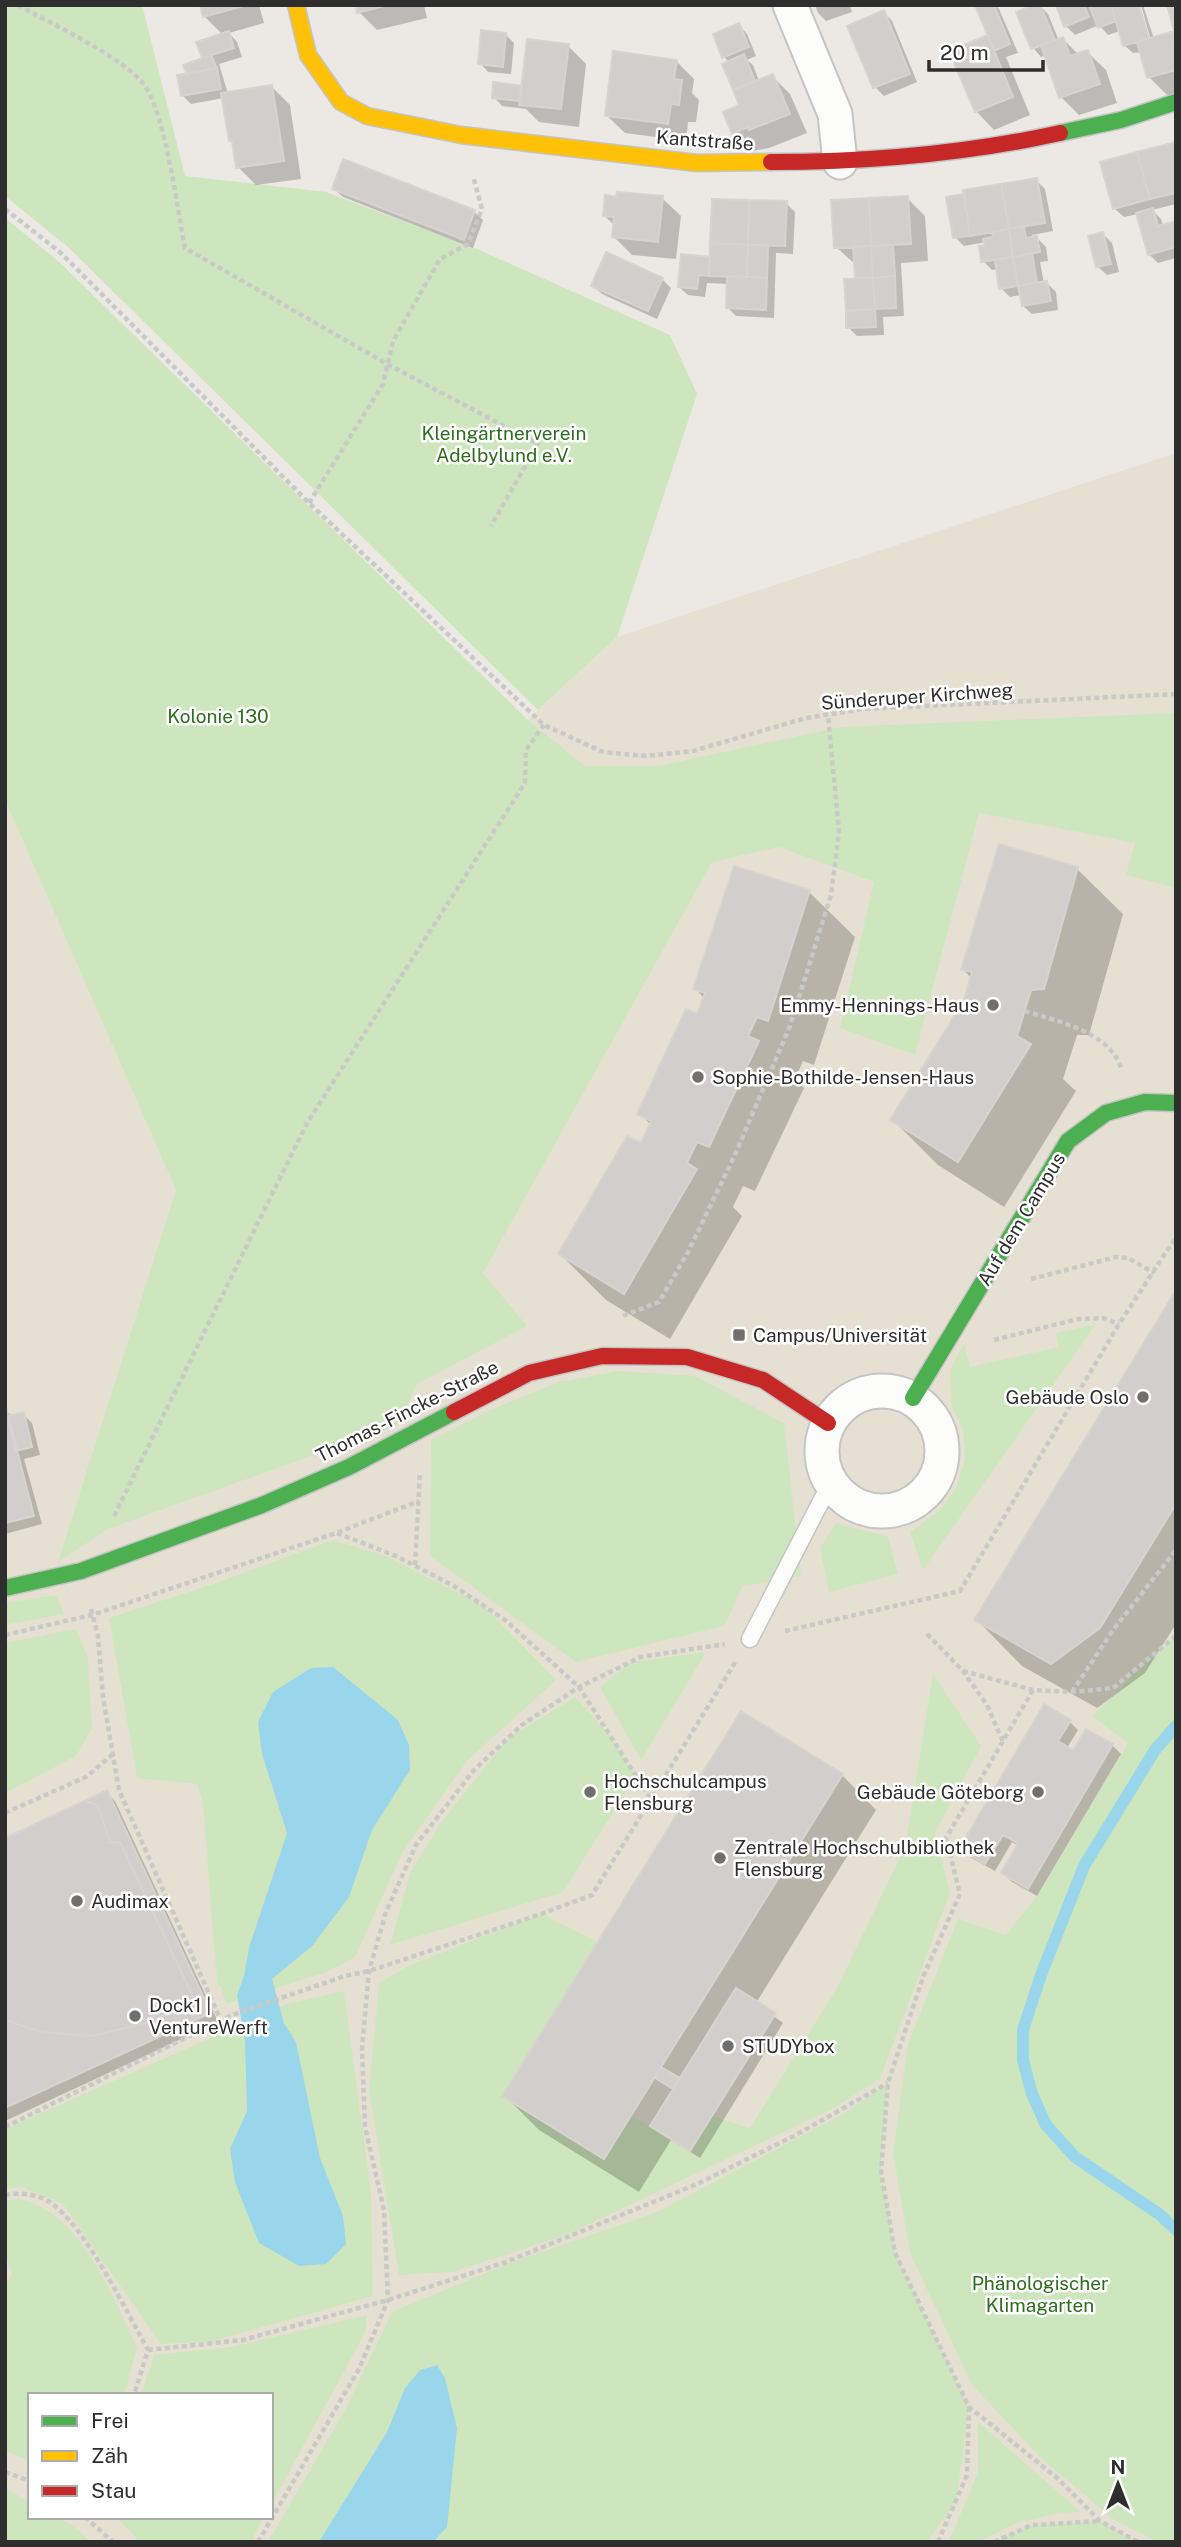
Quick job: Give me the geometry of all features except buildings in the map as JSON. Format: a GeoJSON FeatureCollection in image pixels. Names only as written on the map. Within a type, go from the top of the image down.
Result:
{"type":"FeatureCollection","features":[{"type":"Feature","properties":{"kind":"street","name":"Kantstraße"},"geometry":{"type":"LineString","coordinates":[[296,5],[309,55],[341,102],[368,116],[461,135],[697,163],[840,162],[934,155],[1030,140],[1121,120],[1176,103]]}},
{"type":"Feature","properties":{"kind":"street"},"geometry":{"type":"LineString","coordinates":[[790,5],[835,114],[840,162]]}},
{"type":"Feature","properties":{"kind":"street","name":"Auf dem Campus"},"geometry":{"type":"LineString","coordinates":[[913,1398],[1068,1141],[1106,1113],[1145,1102],[1176,1103]]}},
{"type":"Feature","properties":{"kind":"street","name":"Thomas-Fincke-Straße"},"geometry":{"type":"LineString","coordinates":[[5,1588],[81,1571],[262,1506],[349,1466],[528,1373],[602,1356],[687,1357],[763,1380],[828,1423]]}},
{"type":"Feature","properties":{"kind":"street"},"geometry":{"type":"LineString","coordinates":[[872,1391],[892,1391],[913,1398],[932,1417],[941,1436],[943,1457],[937,1477],[917,1501],[898,1510],[877,1512],[857,1507],[830,1484],[822,1465],[821,1443],[828,1423],[835,1412],[852,1398],[872,1391]]}},
{"type":"Feature","properties":{"kind":"lane"},"geometry":{"type":"LineString","coordinates":[[750,1639],[830,1484]]}},
{"type":"Feature","properties":{"kind":"path"},"geometry":{"type":"LineString","coordinates":[[18,5],[113,58],[144,86],[159,120],[185,248],[387,364],[538,444],[491,526]]}},
{"type":"Feature","properties":{"kind":"path"},"geometry":{"type":"LineString","coordinates":[[309,503],[383,384],[393,341],[440,259],[468,244],[482,209],[461,135]]}},
{"type":"Feature","properties":{"kind":"path","name":"Sünderuper Kirchweg"},"geometry":{"type":"LineString","coordinates":[[5,209],[61,253],[309,503],[544,725],[603,752],[646,756],[693,751],[806,718],[828,715],[925,706],[1176,694]]}},
{"type":"Feature","properties":{"kind":"path"},"geometry":{"type":"LineString","coordinates":[[614,1319],[659,1302],[688,1252],[734,1157],[790,1026],[831,895],[839,832],[828,715]]}},
{"type":"Feature","properties":{"kind":"path"},"geometry":{"type":"LineString","coordinates":[[114,1517],[307,1123],[524,783],[526,750],[544,725]]}},
{"type":"Feature","properties":{"kind":"path"},"geometry":{"type":"LineString","coordinates":[[1025,1011],[1074,1028],[1108,1048],[1118,1060],[1132,1106]]}},
{"type":"Feature","properties":{"kind":"path"},"geometry":{"type":"LineString","coordinates":[[273,2516],[359,2369],[388,2300],[384,2210],[365,2127],[362,2048],[369,1971],[386,1912],[416,1845],[474,1770],[522,1725],[579,1687],[641,1657],[750,1639],[960,1591],[1119,1324],[1176,1237]]}},
{"type":"Feature","properties":{"kind":"path"},"geometry":{"type":"LineString","coordinates":[[984,1280],[1000,1287],[1116,1257],[1128,1258],[1154,1273]]}},
{"type":"Feature","properties":{"kind":"path"},"geometry":{"type":"LineString","coordinates":[[947,1340],[961,1348],[1078,1319],[1103,1318],[1119,1324]]}},
{"type":"Feature","properties":{"kind":"path"},"geometry":{"type":"LineString","coordinates":[[415,1565],[421,1429]]}},
{"type":"Feature","properties":{"kind":"path"},"geometry":{"type":"LineString","coordinates":[[5,1634],[92,1615],[336,1533],[419,1501]]}},
{"type":"Feature","properties":{"kind":"path"},"geometry":{"type":"LineString","coordinates":[[336,1533],[415,1565],[454,1586],[505,1620],[579,1687],[651,1798]]}},
{"type":"Feature","properties":{"kind":"path"},"geometry":{"type":"LineString","coordinates":[[1072,1692],[1113,1630],[1176,1550]]}},
{"type":"Feature","properties":{"kind":"path"},"geometry":{"type":"LineString","coordinates":[[81,1571],[98,1636],[103,1698],[119,1790],[221,2021]]}},
{"type":"Feature","properties":{"kind":"path"},"geometry":{"type":"LineString","coordinates":[[927,1634],[962,1671],[987,1705],[1003,1742]]}},
{"type":"Feature","properties":{"kind":"path"},"geometry":{"type":"LineString","coordinates":[[962,1671],[1033,1690],[1072,1692],[1113,1688],[1176,1636]]}},
{"type":"Feature","properties":{"kind":"path"},"geometry":{"type":"LineString","coordinates":[[5,2127],[232,2015],[592,1895],[750,1639]]}},
{"type":"Feature","properties":{"kind":"path"},"geometry":{"type":"LineString","coordinates":[[1033,1690],[946,1838],[960,1894],[923,1978],[888,2083],[881,2171],[895,2253],[969,2407],[1056,2477],[1100,2521],[1138,2542]]}},
{"type":"Feature","properties":{"kind":"path"},"geometry":{"type":"LineString","coordinates":[[5,1813],[86,1777],[112,1755]]}},
{"type":"Feature","properties":{"kind":"path"},"geometry":{"type":"LineString","coordinates":[[148,2350],[235,2342],[388,2300],[506,2262],[695,2185],[794,2136],[888,2083]]}},
{"type":"Feature","properties":{"kind":"path"},"geometry":{"type":"LineString","coordinates":[[5,2195],[33,2196],[47,2201],[72,2222],[148,2350],[135,2393]]}},
{"type":"Feature","properties":{"kind":"path"},"geometry":{"type":"LineString","coordinates":[[937,2542],[967,2475],[969,2407]]}},
{"type":"Feature","properties":{"kind":"path"},"geometry":{"type":"LineString","coordinates":[[5,2472],[28,2481]]}},
{"type":"Feature","properties":{"kind":"path"},"geometry":{"type":"LineString","coordinates":[[88,2519],[113,2542]]}},
{"type":"Feature","properties":{"kind":"path"},"geometry":{"type":"LineString","coordinates":[[97,2526],[99,2519]]}},
{"type":"Feature","properties":{"kind":"path"},"geometry":{"type":"LineString","coordinates":[[258,2542],[271,2519]]}},
{"type":"Feature","properties":{"kind":"path"},"geometry":{"type":"LineString","coordinates":[[994,2542],[1032,2525],[1100,2521]]}},
{"type":"Feature","properties":{"kind":"shaded area","name":"Hochschulcampus Flensburg"},"geometry":{"type":"Polygon","coordinates":[[[1176,453],[1176,2542],[5,2542],[5,800],[176,1189],[306,926],[617,637],[1176,453]]]}},
{"type":"Feature","properties":{"kind":"green space","name":"Kleingärtnerverein Adelbylund e.V."},"geometry":{"type":"Polygon","coordinates":[[[5,5],[142,5],[185,176],[326,192],[477,249],[670,335],[697,394],[617,637],[538,710],[69,248],[5,196],[5,5]]]}},
{"type":"Feature","properties":{"kind":"green space","name":"Kolonie 130"},"geometry":{"type":"Polygon","coordinates":[[[5,218],[57,260],[528,720],[585,766],[658,766],[840,727],[1176,713],[1176,888],[1126,875],[1135,843],[979,813],[915,1055],[840,1028],[874,882],[779,847],[712,862],[483,1273],[527,1326],[417,1384],[400,1424],[108,1529],[58,1562],[176,1190],[5,800],[5,218]]]}},
{"type":"Feature","properties":{"kind":"green space"},"geometry":{"type":"Polygon","coordinates":[[[1096,1324],[923,1570],[910,1532],[940,1510],[956,1488],[965,1460],[963,1430],[951,1405],[950,1369],[964,1344],[970,1367],[1059,1347],[1056,1333],[1096,1324]]]}},
{"type":"Feature","properties":{"kind":"green space"},"geometry":{"type":"Polygon","coordinates":[[[619,1371],[695,1376],[784,1423],[801,1576],[743,1586],[724,1626],[576,1662],[430,1556],[431,1440],[488,1411],[559,1382],[619,1371]]]}},
{"type":"Feature","properties":{"kind":"green space"},"geometry":{"type":"Polygon","coordinates":[[[836,1523],[888,1537],[898,1574],[829,1592],[820,1548],[836,1523]]]}},
{"type":"Feature","properties":{"kind":"green space"},"geometry":{"type":"Polygon","coordinates":[[[333,1540],[386,1556],[483,1605],[556,1680],[467,1761],[402,1853],[355,1957],[327,1972],[226,2004],[218,1985],[215,1960],[203,1803],[197,1784],[137,1778],[109,1618],[219,1582],[333,1540]]]}},
{"type":"Feature","properties":{"kind":"green space"},"geometry":{"type":"Polygon","coordinates":[[[56,1595],[64,1614],[5,1625],[5,1603],[56,1595]]]}},
{"type":"Feature","properties":{"kind":"green space"},"geometry":{"type":"Polygon","coordinates":[[[76,1629],[88,1658],[92,1728],[76,1756],[5,1793],[5,1643],[76,1629]]]}},
{"type":"Feature","properties":{"kind":"green space","name":"Phänologischer Klimagarten"},"geometry":{"type":"Polygon","coordinates":[[[1176,1637],[1176,2542],[1158,2542],[1113,2519],[1043,2460],[972,2385],[910,2253],[893,2153],[908,2044],[958,1919],[1006,1935],[1040,1892],[1128,1743],[1092,1716],[1176,1637]]]}},
{"type":"Feature","properties":{"kind":"green space"},"geometry":{"type":"Polygon","coordinates":[[[706,1652],[641,1760],[600,1687],[631,1662],[706,1652]]]}},
{"type":"Feature","properties":{"kind":"green space"},"geometry":{"type":"Polygon","coordinates":[[[933,1674],[981,1746],[935,1833],[950,1893],[880,2079],[832,2109],[566,2235],[453,2272],[399,2275],[369,2090],[379,1983],[408,1966],[541,1914],[598,1942],[503,2096],[604,2159],[631,2115],[690,2151],[712,2116],[750,2128],[837,1988],[905,1847],[933,1674]]]}},
{"type":"Feature","properties":{"kind":"green space"},"geometry":{"type":"Polygon","coordinates":[[[575,1697],[609,1734],[636,1776],[563,1892],[390,1945],[411,1871],[440,1824],[508,1738],[575,1697]]]}},
{"type":"Feature","properties":{"kind":"green space"},"geometry":{"type":"Polygon","coordinates":[[[344,1991],[371,2194],[373,2296],[209,2342],[161,2344],[63,2204],[22,2187],[5,2189],[5,2129],[287,2004],[344,1991]]]}},
{"type":"Feature","properties":{"kind":"green space"},"geometry":{"type":"Polygon","coordinates":[[[888,2083],[881,2171],[895,2253],[969,2407],[956,2502],[927,2542],[268,2542],[345,2410],[392,2312],[507,2264],[657,2212],[845,2113],[888,2083]]]}},
{"type":"Feature","properties":{"kind":"green space"},"geometry":{"type":"Polygon","coordinates":[[[19,2199],[41,2207],[60,2220],[77,2238],[105,2281],[137,2347],[125,2393],[28,2393],[28,2460],[5,2451],[5,2286],[12,2275],[5,2251],[5,2201],[19,2199]]]}},
{"type":"Feature","properties":{"kind":"green space"},"geometry":{"type":"Polygon","coordinates":[[[367,2315],[365,2333],[273,2501],[273,2393],[142,2393],[154,2355],[232,2347],[367,2315]]]}},
{"type":"Feature","properties":{"kind":"green space"},"geometry":{"type":"Polygon","coordinates":[[[978,2422],[1081,2512],[1061,2513],[1016,2523],[979,2542],[949,2542],[978,2472],[978,2422]]]}},
{"type":"Feature","properties":{"kind":"green space"},"geometry":{"type":"Polygon","coordinates":[[[5,2488],[28,2501],[28,2519],[64,2521],[92,2542],[5,2542],[5,2488]]]}},
{"type":"Feature","properties":{"kind":"green space"},"geometry":{"type":"Polygon","coordinates":[[[118,2519],[263,2519],[251,2542],[140,2542],[118,2519]]]}},
{"type":"Feature","properties":{"kind":"green space"},"geometry":{"type":"Polygon","coordinates":[[[1100,2521],[1138,2542],[994,2542],[1032,2525],[1100,2521]]]}},
{"type":"Feature","properties":{"kind":"water"},"geometry":{"type":"Polygon","coordinates":[[[333,1667],[398,1720],[409,1745],[410,1770],[372,1830],[349,1897],[312,1946],[272,1979],[284,2023],[296,2042],[320,2158],[343,2216],[346,2244],[326,2264],[299,2266],[259,2243],[235,2182],[230,2149],[247,2111],[245,2041],[237,1995],[249,1948],[287,1833],[262,1754],[258,1722],[273,1692],[311,1668],[333,1667]]]}},
{"type":"Feature","properties":{"kind":"water"},"geometry":{"type":"Polygon","coordinates":[[[437,2365],[445,2378],[457,2428],[447,2527],[433,2542],[319,2542],[387,2432],[405,2388],[420,2370],[437,2365]]]}},
{"type":"Feature","properties":{"kind":"waterway"},"geometry":{"type":"LineString","coordinates":[[1176,1726],[1155,1750],[1084,1866],[1041,1975],[1023,2030],[1023,2060],[1032,2094],[1046,2125],[1075,2157],[1159,2214],[1176,2230]]}},
{"type":"Feature","properties":{"kind":"traffic: fast"},"geometry":{"type":"LineString","coordinates":[[1060,133],[1121,120],[1176,102]]}},
{"type":"Feature","properties":{"kind":"traffic: fast"},"geometry":{"type":"LineString","coordinates":[[913,1398],[1068,1141],[1106,1113],[1145,1102],[1176,1103]]}},
{"type":"Feature","properties":{"kind":"traffic: fast"},"geometry":{"type":"LineString","coordinates":[[5,1588],[81,1571],[262,1505],[349,1467],[454,1412]]}},
{"type":"Feature","properties":{"kind":"traffic: slow"},"geometry":{"type":"LineString","coordinates":[[296,5],[308,55],[341,102],[367,116],[461,135],[697,163],[771,162]]}},
{"type":"Feature","properties":{"kind":"traffic: jam"},"geometry":{"type":"LineString","coordinates":[[771,162],[916,155],[1060,133]]}},
{"type":"Feature","properties":{"kind":"traffic: jam"},"geometry":{"type":"LineString","coordinates":[[454,1412],[529,1373],[602,1356],[687,1357],[763,1380],[828,1423]]}},
{"type":"Feature","properties":{"kind":"place","name":"Emmy-Hennings-Haus"},"geometry":{"type":"Point","coordinates":[993,1005]}},
{"type":"Feature","properties":{"kind":"place","name":"Sophie-Bothilde-Jensen-Haus"},"geometry":{"type":"Point","coordinates":[698,1077]}},
{"type":"Feature","properties":{"kind":"place","name":"Campus/Universität"},"geometry":{"type":"Point","coordinates":[739,1335]}},
{"type":"Feature","properties":{"kind":"place","name":"Gebäude Oslo"},"geometry":{"type":"Point","coordinates":[1143,1397]}},
{"type":"Feature","properties":{"kind":"place","name":"Hochschulcampus Flensburg"},"geometry":{"type":"Point","coordinates":[590,1792]}},
{"type":"Feature","properties":{"kind":"place","name":"Gebäude Göteborg"},"geometry":{"type":"Point","coordinates":[1038,1792]}},
{"type":"Feature","properties":{"kind":"place","name":"Zentrale Hochschulbibliothek Flensburg"},"geometry":{"type":"Point","coordinates":[720,1858]}},
{"type":"Feature","properties":{"kind":"place","name":"Audimax"},"geometry":{"type":"Point","coordinates":[77,1901]}},
{"type":"Feature","properties":{"kind":"place","name":"Dock1 | VentureWerft"},"geometry":{"type":"Point","coordinates":[135,2016]}},
{"type":"Feature","properties":{"kind":"place","name":"STUDYbox"},"geometry":{"type":"Point","coordinates":[728,2046]}}]}
